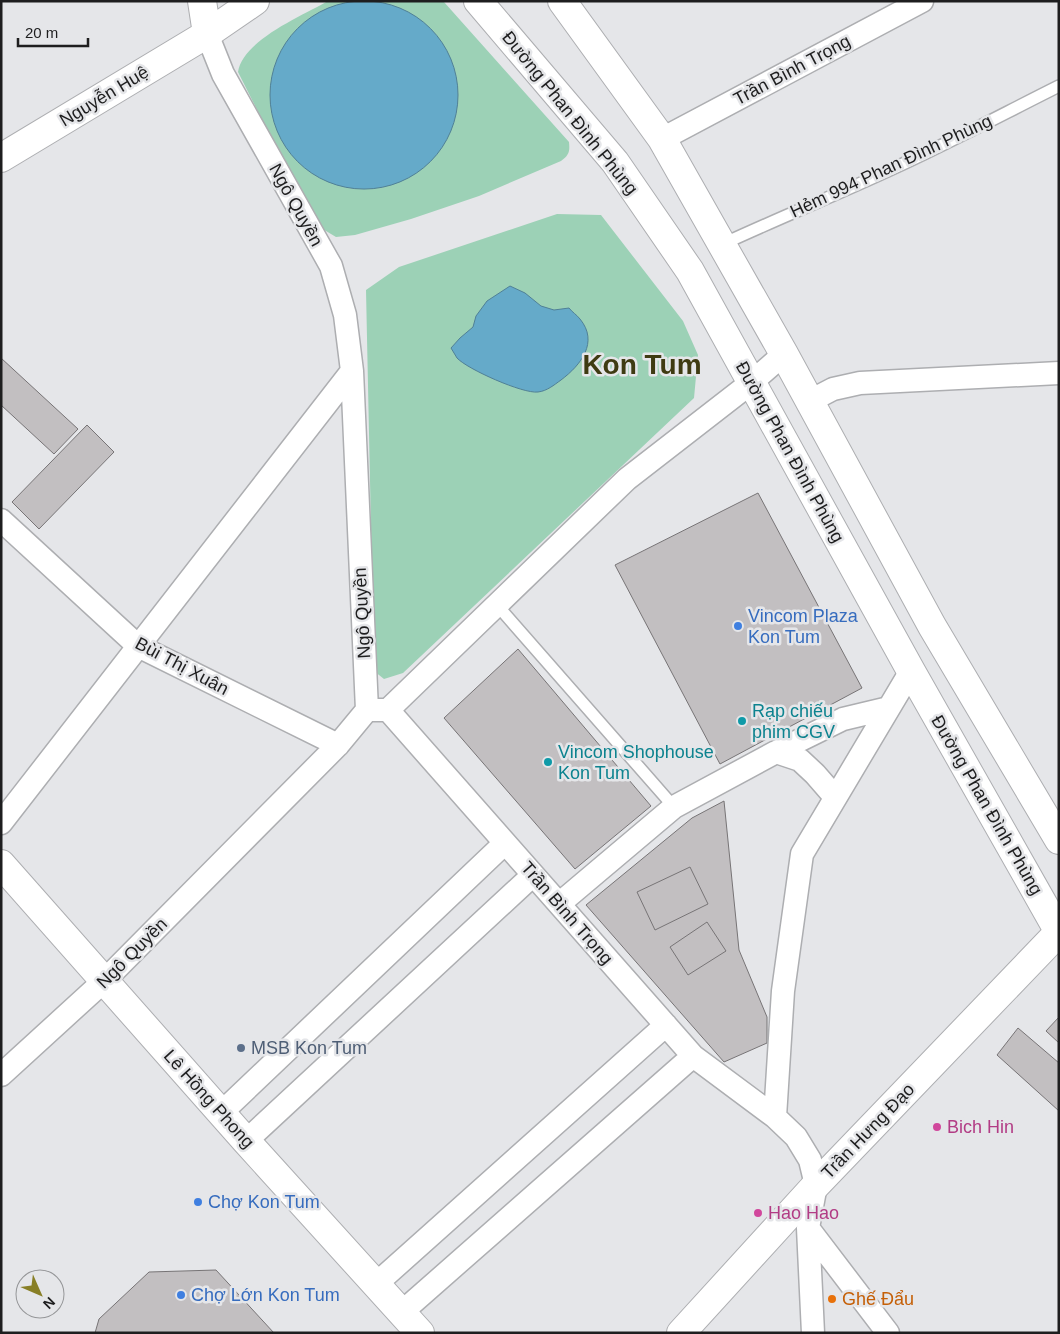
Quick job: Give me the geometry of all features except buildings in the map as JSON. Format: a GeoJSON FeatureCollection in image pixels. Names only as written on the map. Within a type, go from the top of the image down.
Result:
{"type":"FeatureCollection","features":[{"type":"Feature","properties":{"kind":"main road"},"geometry":{"type":"LineString","coordinates":[[202,1],[207,34]]}},
{"type":"Feature","properties":{"kind":"main road","name":"Nguyễn Huệ"},"geometry":{"type":"LineString","coordinates":[[1,158],[207,34],[255,1]]}},
{"type":"Feature","properties":{"kind":"main road","name":"Đường Phan Đình Phùng"},"geometry":{"type":"LineString","coordinates":[[478,1],[616,162],[690,270],[911,671],[1059,932]]}},
{"type":"Feature","properties":{"kind":"main road"},"geometry":{"type":"LineString","coordinates":[[562,1],[662,139],[784,354],[932,626],[1059,840]]}},
{"type":"Feature","properties":{"kind":"main road","name":"Lê Hồng Phong"},"geometry":{"type":"LineString","coordinates":[[1,864],[246,1142],[420,1333]]}},
{"type":"Feature","properties":{"kind":"main road","name":"Trần Hưng Đạo"},"geometry":{"type":"LineString","coordinates":[[681,1333],[816,1185],[1059,932]]}},
{"type":"Feature","properties":{"kind":"street","name":"Trần Bình Trọng"},"geometry":{"type":"LineString","coordinates":[[662,139],[922,1]]}},
{"type":"Feature","properties":{"kind":"street","name":"Ngô Quyền"},"geometry":{"type":"LineString","coordinates":[[207,34],[223,74],[330,266],[345,315],[352,371],[377,710]]}},
{"type":"Feature","properties":{"kind":"street","name":"Ngô Quyền"},"geometry":{"type":"LineString","coordinates":[[1,1075],[104,981],[338,745],[497,605],[626,479],[752,382],[784,354]]}},
{"type":"Feature","properties":{"kind":"street"},"geometry":{"type":"LineString","coordinates":[[1,823],[352,371]]}},
{"type":"Feature","properties":{"kind":"street"},"geometry":{"type":"LineString","coordinates":[[810,401],[833,389],[860,383],[1059,373]]}},
{"type":"Feature","properties":{"kind":"street","name":"Bùi Thị Xuân"},"geometry":{"type":"LineString","coordinates":[[1,520],[138,646],[338,745]]}},
{"type":"Feature","properties":{"kind":"street"},"geometry":{"type":"LineString","coordinates":[[775,1117],[783,991],[802,854],[911,671]]}},
{"type":"Feature","properties":{"kind":"street"},"geometry":{"type":"LineString","coordinates":[[559,904],[674,807],[776,752],[843,719],[889,708]]}},
{"type":"Feature","properties":{"kind":"street","name":"Trần Bình Trọng"},"geometry":{"type":"LineString","coordinates":[[377,710],[505,843],[693,1056],[775,1117],[796,1137],[810,1160],[816,1185]]}},
{"type":"Feature","properties":{"kind":"street"},"geometry":{"type":"LineString","coordinates":[[776,752],[800,760],[835,797]]}},
{"type":"Feature","properties":{"kind":"street"},"geometry":{"type":"LineString","coordinates":[[221,1113],[505,843]]}},
{"type":"Feature","properties":{"kind":"street"},"geometry":{"type":"LineString","coordinates":[[246,1142],[533,875]]}},
{"type":"Feature","properties":{"kind":"street"},"geometry":{"type":"LineString","coordinates":[[376,1284],[666,1025]]}},
{"type":"Feature","properties":{"kind":"street"},"geometry":{"type":"LineString","coordinates":[[402,1312],[693,1056]]}},
{"type":"Feature","properties":{"kind":"street"},"geometry":{"type":"LineString","coordinates":[[813,1333],[808,1228],[816,1185]]}},
{"type":"Feature","properties":{"kind":"street"},"geometry":{"type":"LineString","coordinates":[[808,1228],[888,1333]]}},
{"type":"Feature","properties":{"kind":"lane","name":"Hẻm 994 Phan Đình Phùng"},"geometry":{"type":"LineString","coordinates":[[723,244],[780,217],[834,196],[895,168],[1059,86]]}},
{"type":"Feature","properties":{"kind":"lane"},"geometry":{"type":"LineString","coordinates":[[497,605],[674,807]]}},
{"type":"Feature","properties":{"kind":"green space"},"geometry":{"type":"Polygon","coordinates":[[[328,1],[444,2],[569,142],[567,155],[561,161],[479,196],[411,219],[355,235],[336,237],[321,228],[312,219],[238,72],[242,60],[262,39],[328,1]]]}},
{"type":"Feature","properties":{"kind":"green space"},"geometry":{"type":"Polygon","coordinates":[[[557,214],[601,215],[683,321],[698,355],[694,398],[403,673],[384,679],[374,671],[366,290],[399,267],[557,214]]]}},
{"type":"Feature","properties":{"kind":"water"},"geometry":{"type":"Polygon","coordinates":[[[364,1],[382,3],[400,9],[416,17],[430,29],[442,43],[450,59],[456,77],[458,95],[456,113],[450,131],[442,147],[430,161],[416,173],[400,181],[382,187],[364,189],[346,187],[328,181],[312,173],[298,161],[286,147],[278,131],[272,113],[270,95],[272,77],[278,59],[286,43],[298,29],[312,17],[328,9],[346,3],[364,1]]]}},
{"type":"Feature","properties":{"kind":"water"},"geometry":{"type":"Polygon","coordinates":[[[510,286],[525,293],[541,306],[554,310],[569,308],[579,318],[588,336],[585,352],[575,367],[550,388],[538,392],[520,389],[483,374],[463,363],[457,358],[451,348],[473,327],[476,316],[487,301],[510,286]]]}},
{"type":"Feature","properties":{"kind":"place","name":"Vincom Plaza Kon Tum"},"geometry":{"type":"Point","coordinates":[738,626]}},
{"type":"Feature","properties":{"kind":"place","name":"Rạp chiếu phim CGV"},"geometry":{"type":"Point","coordinates":[742,721]}},
{"type":"Feature","properties":{"kind":"place","name":"Vincom Shophouse Kon Tum"},"geometry":{"type":"Point","coordinates":[548,762]}},
{"type":"Feature","properties":{"kind":"place","name":"MSB Kon Tum"},"geometry":{"type":"Point","coordinates":[241,1048]}},
{"type":"Feature","properties":{"kind":"place","name":"Bich Hin"},"geometry":{"type":"Point","coordinates":[937,1127]}},
{"type":"Feature","properties":{"kind":"place","name":"Chợ Kon Tum"},"geometry":{"type":"Point","coordinates":[198,1202]}},
{"type":"Feature","properties":{"kind":"place","name":"Hao Hao"},"geometry":{"type":"Point","coordinates":[758,1213]}},
{"type":"Feature","properties":{"kind":"place","name":"Chợ Lớn Kon Tum"},"geometry":{"type":"Point","coordinates":[181,1295]}},
{"type":"Feature","properties":{"kind":"place","name":"Ghế Đẩu"},"geometry":{"type":"Point","coordinates":[832,1299]}},
{"type":"Feature","properties":{"kind":"district","name":"Kon Tum"},"geometry":{"type":"Point","coordinates":[642,364]}}]}
